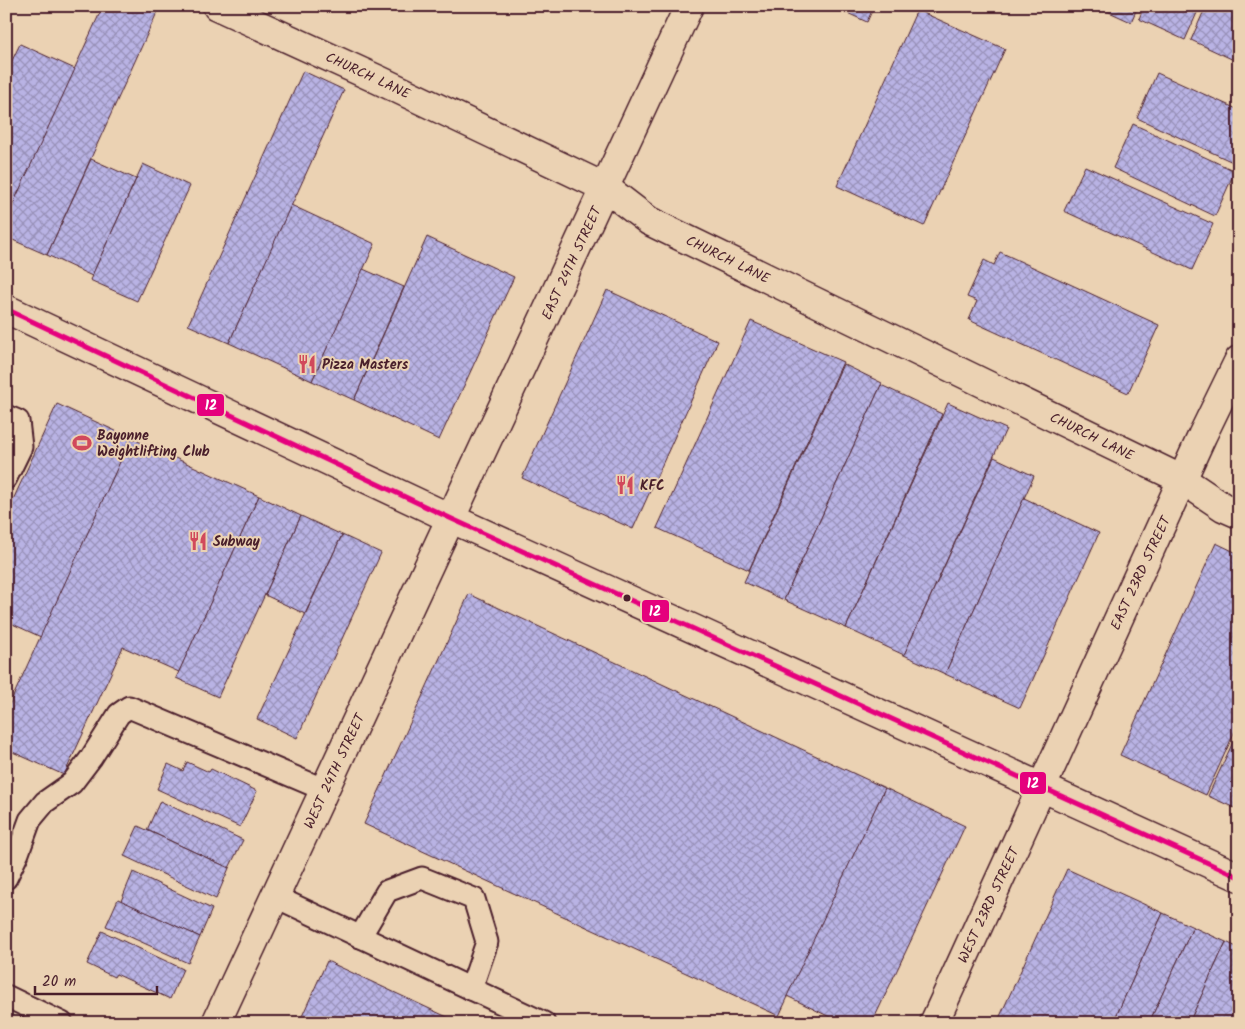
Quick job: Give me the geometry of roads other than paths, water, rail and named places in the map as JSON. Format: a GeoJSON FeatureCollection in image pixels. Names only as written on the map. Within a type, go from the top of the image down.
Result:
{"type":"FeatureCollection","features":[{"type":"Feature","properties":{"kind":"street","name":"CHURCH LANE"},"geometry":{"type":"LineString","coordinates":[[217,6],[379,80],[606,188],[648,221],[1183,480],[1239,514]]}},
{"type":"Feature","properties":{"kind":"street","name":"EAST 24TH STREET"},"geometry":{"type":"LineString","coordinates":[[452,519],[689,6]]}},
{"type":"Feature","properties":{"kind":"street"},"geometry":{"type":"LineString","coordinates":[[6,309],[452,519],[1239,877]]}},
{"type":"Feature","properties":{"kind":"street","name":"EAST 23RD STREET"},"geometry":{"type":"LineString","coordinates":[[1042,787],[1202,436],[1239,360]]}},
{"type":"Feature","properties":{"kind":"street","name":"WEST 24TH STREET"},"geometry":{"type":"LineString","coordinates":[[216,1023],[452,519]]}},
{"type":"Feature","properties":{"kind":"street","name":"WEST 23RD STREET"},"geometry":{"type":"LineString","coordinates":[[934,1023],[1042,787]]}},
{"type":"Feature","properties":{"kind":"lane"},"geometry":{"type":"LineString","coordinates":[[6,416],[18,421],[21,447],[6,478]]}},
{"type":"Feature","properties":{"kind":"lane"},"geometry":{"type":"LineString","coordinates":[[6,878],[12,850],[30,820],[45,802],[72,783],[91,758],[119,714],[129,707],[325,790]]}},
{"type":"Feature","properties":{"kind":"lane"},"geometry":{"type":"LineString","coordinates":[[360,937],[387,891],[422,878],[474,899],[487,942],[471,989]]}},
{"type":"Feature","properties":{"kind":"lane"},"geometry":{"type":"LineString","coordinates":[[276,897],[544,1023]]}},
{"type":"Feature","properties":{"kind":"lane"},"geometry":{"type":"LineString","coordinates":[[6,996],[62,1023]]}},
{"type":"Feature","properties":{"kind":"place","name":"Pizza Masters"},"geometry":{"type":"Point","coordinates":[307,364]}},
{"type":"Feature","properties":{"kind":"place","name":"Bayonne Weightlifting Club"},"geometry":{"type":"Point","coordinates":[82,443]}},
{"type":"Feature","properties":{"kind":"place","name":"KFC"},"geometry":{"type":"Point","coordinates":[625,485]}},
{"type":"Feature","properties":{"kind":"place","name":"Subway"},"geometry":{"type":"Point","coordinates":[198,541]}}]}
